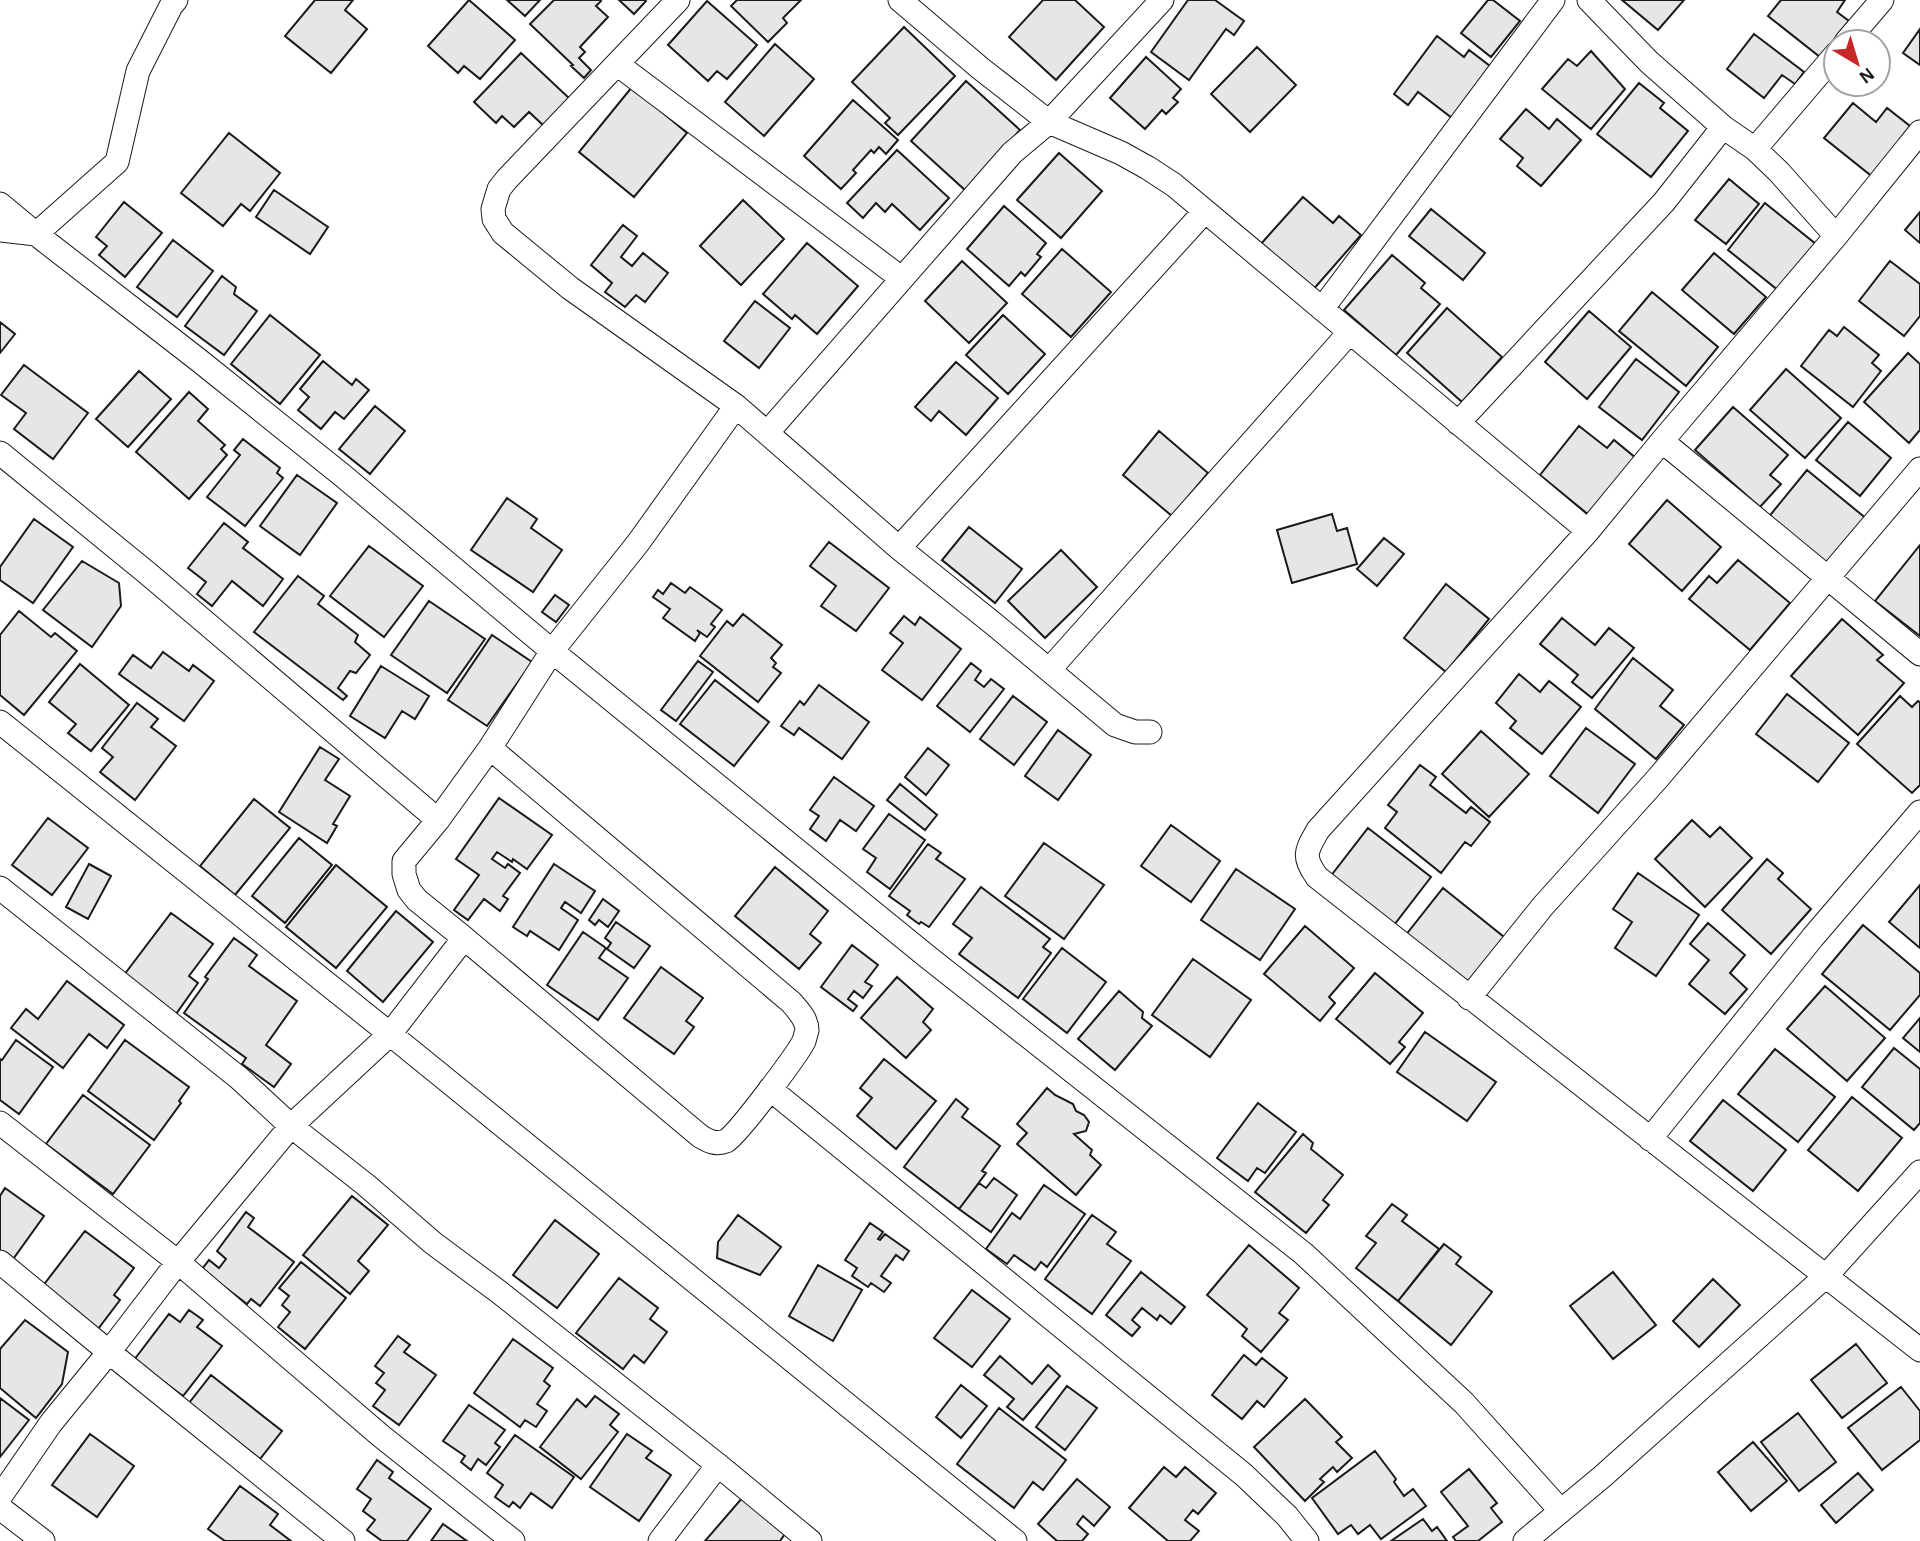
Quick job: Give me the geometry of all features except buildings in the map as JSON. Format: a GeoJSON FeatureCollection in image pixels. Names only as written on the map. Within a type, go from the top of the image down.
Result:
{"type":"FeatureCollection","features":[{"type":"Feature","properties":{"kind":"street"},"geometry":{"type":"LineString","coordinates":[[0,230],[36,234],[117,162],[138,71],[176,0]]}},
{"type":"Feature","properties":{"kind":"street"},"geometry":{"type":"LineString","coordinates":[[678,0],[507,179],[492,209],[494,219],[503,233],[570,288],[736,406],[899,548],[1115,725],[1135,733],[1150,732]]}},
{"type":"Feature","properties":{"kind":"street"},"geometry":{"type":"LineString","coordinates":[[900,0],[1049,122],[1121,153],[1174,185],[1588,531]]}},
{"type":"Feature","properties":{"kind":"street"},"geometry":{"type":"LineString","coordinates":[[767,433],[1012,153],[1049,122],[1162,0]]}},
{"type":"Feature","properties":{"kind":"street"},"geometry":{"type":"LineString","coordinates":[[1322,310],[1553,0]]}},
{"type":"Feature","properties":{"kind":"street"},"geometry":{"type":"LineString","coordinates":[[1589,0],[1649,62],[1723,127],[1755,149],[1836,236]]}},
{"type":"Feature","properties":{"kind":"street"},"geometry":{"type":"LineString","coordinates":[[1858,28],[1882,0]]}},
{"type":"Feature","properties":{"kind":"street"},"geometry":{"type":"LineString","coordinates":[[617,64],[901,278]]}},
{"type":"Feature","properties":{"kind":"street"},"geometry":{"type":"LineString","coordinates":[[1755,149],[1822,70]]}},
{"type":"Feature","properties":{"kind":"street"},"geometry":{"type":"LineString","coordinates":[[1458,423],[1664,202],[1723,127]]}},
{"type":"Feature","properties":{"kind":"street"},"geometry":{"type":"LineString","coordinates":[[1920,132],[1588,531],[1318,830],[1306,855],[1307,864],[1317,877],[1920,1350]]}},
{"type":"Feature","properties":{"kind":"street"},"geometry":{"type":"LineString","coordinates":[[0,204],[342,475],[552,651],[929,958],[1304,1254],[1464,1403],[1561,1511]]}},
{"type":"Feature","properties":{"kind":"street"},"geometry":{"type":"LineString","coordinates":[[899,548],[1205,211]]}},
{"type":"Feature","properties":{"kind":"street"},"geometry":{"type":"LineString","coordinates":[[1049,670],[1350,332]]}},
{"type":"Feature","properties":{"kind":"street"},"geometry":{"type":"LineString","coordinates":[[490,748],[791,1002],[803,1015],[807,1029],[804,1041],[734,1134],[726,1140],[710,1142],[700,1136],[417,900],[409,890],[404,874],[404,861],[438,820],[490,748],[552,651],[638,544],[736,406]]}},
{"type":"Feature","properties":{"kind":"street"},"geometry":{"type":"LineString","coordinates":[[1662,441],[1920,654]]}},
{"type":"Feature","properties":{"kind":"street"},"geometry":{"type":"LineString","coordinates":[[0,453],[146,572],[438,820]]}},
{"type":"Feature","properties":{"kind":"street"},"geometry":{"type":"LineString","coordinates":[[1469,998],[1543,906],[1658,778],[1920,469]]}},
{"type":"Feature","properties":{"kind":"street"},"geometry":{"type":"LineString","coordinates":[[0,722],[1015,1541]]}},
{"type":"Feature","properties":{"kind":"street"},"geometry":{"type":"LineString","coordinates":[[1650,1139],[1813,937],[1920,812]]}},
{"type":"Feature","properties":{"kind":"street"},"geometry":{"type":"LineString","coordinates":[[0,888],[239,1077],[291,1126],[366,1185],[433,1244],[499,1292],[810,1541]]}},
{"type":"Feature","properties":{"kind":"street"},"geometry":{"type":"LineString","coordinates":[[0,1497],[51,1423],[178,1262],[291,1126],[390,1034],[464,938]]}},
{"type":"Feature","properties":{"kind":"street"},"geometry":{"type":"LineString","coordinates":[[770,1088],[1244,1475],[1287,1516],[1307,1541]]}},
{"type":"Feature","properties":{"kind":"street"},"geometry":{"type":"LineString","coordinates":[[0,1123],[178,1262],[381,1436],[513,1541]]}},
{"type":"Feature","properties":{"kind":"street"},"geometry":{"type":"LineString","coordinates":[[1525,1541],[1603,1476],[1826,1276],[1920,1171]]}},
{"type":"Feature","properties":{"kind":"street"},"geometry":{"type":"LineString","coordinates":[[0,1262],[343,1541]]}},
{"type":"Feature","properties":{"kind":"street"},"geometry":{"type":"LineString","coordinates":[[660,1541],[718,1465]]}},
{"type":"Feature","properties":{"kind":"street"},"geometry":{"type":"LineString","coordinates":[[0,1508],[43,1541]]}}]}
